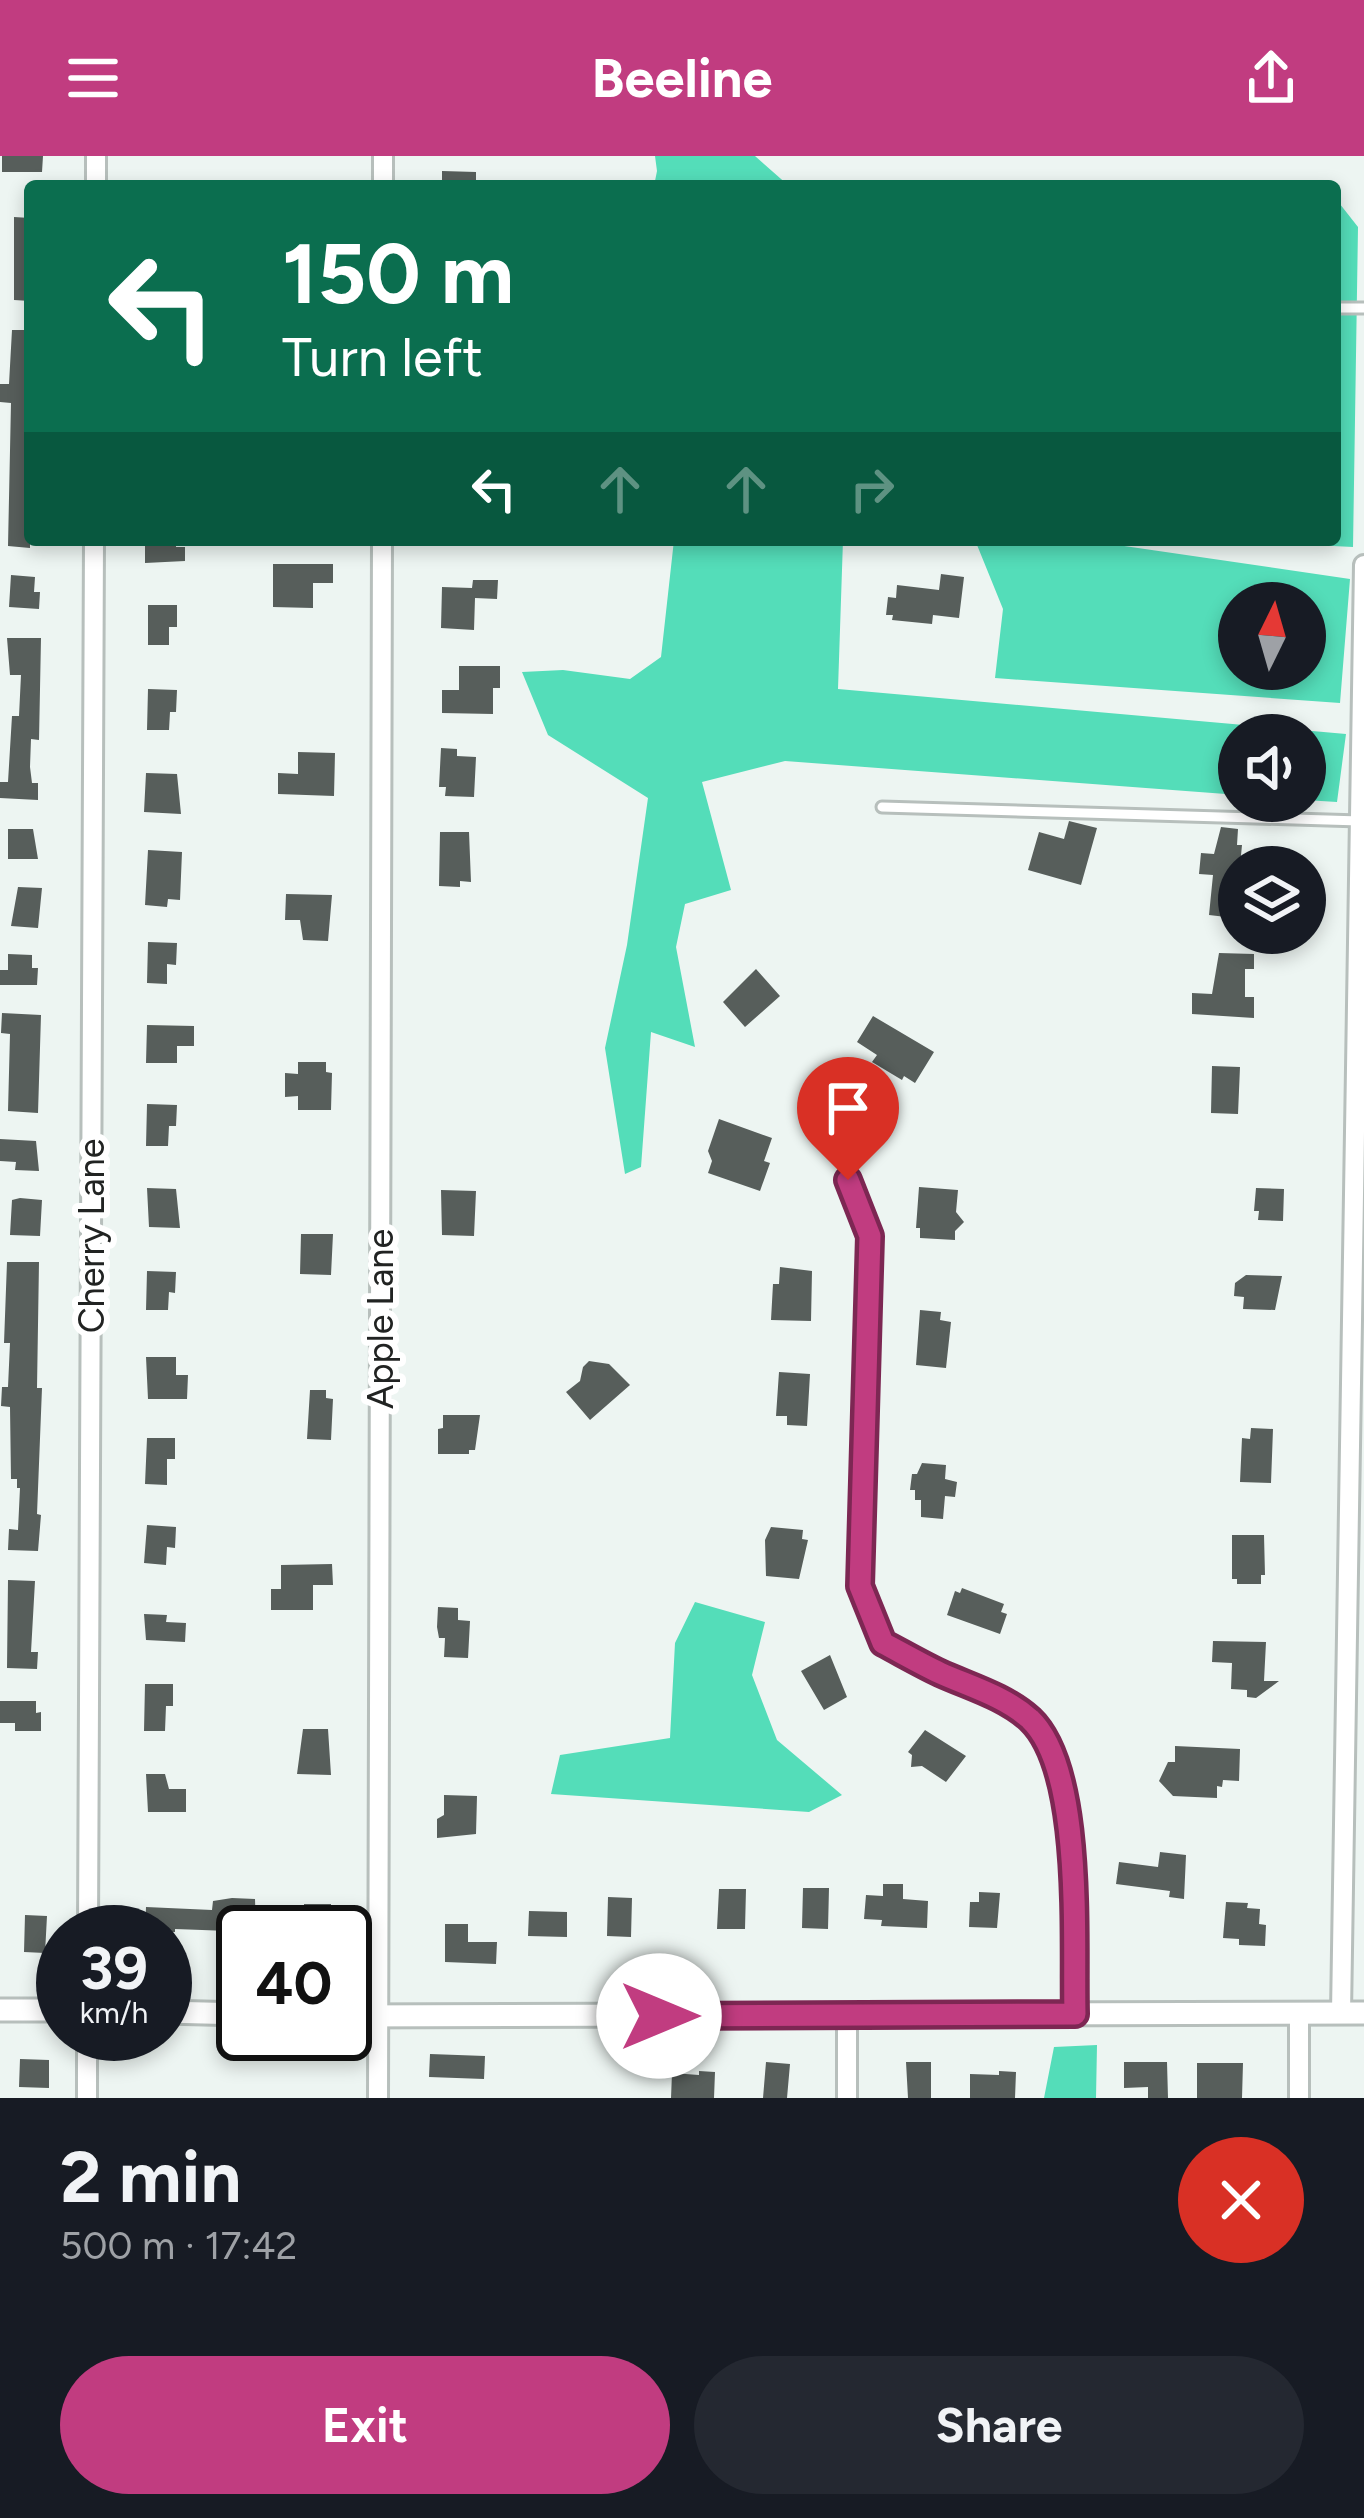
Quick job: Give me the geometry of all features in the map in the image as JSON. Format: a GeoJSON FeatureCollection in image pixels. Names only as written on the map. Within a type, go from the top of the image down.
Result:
{"type":"FeatureCollection","features":[{"type":"Feature","properties":{"kind":"street","name":"Cherry Lane"},"geometry":{"type":"LineString","coordinates":[[88,1905],[94,546]]}},
{"type":"Feature","properties":{"kind":"street","name":"Apple Lane"},"geometry":{"type":"LineString","coordinates":[[377,2098],[382,546]]}},
{"type":"Feature","properties":{"kind":"street"},"geometry":{"type":"LineString","coordinates":[[372,2017],[1353,2013],[1364,565]]}},
{"type":"Feature","properties":{"kind":"street"},"geometry":{"type":"LineString","coordinates":[[848,1180],[870,1236],[860,1586],[883,1643],[1003,1699],[1034,1723],[1063,1777],[1071,1853],[1075,2014]]}},
{"type":"Feature","properties":{"kind":"street"},"geometry":{"type":"LineString","coordinates":[[0,2011],[36,2010]]}},
{"type":"Feature","properties":{"kind":"street"},"geometry":{"type":"LineString","coordinates":[[1299,2015],[1299,2098]]}},
{"type":"Feature","properties":{"kind":"street"},"geometry":{"type":"LineString","coordinates":[[847,2016],[847,2098]]}},
{"type":"Feature","properties":{"kind":"street"},"geometry":{"type":"LineString","coordinates":[[87,2061],[87,2098]]}},
{"type":"Feature","properties":{"kind":"lane"},"geometry":{"type":"LineString","coordinates":[[882,807],[1360,821]]}},
{"type":"Feature","properties":{"kind":"green space"},"geometry":{"type":"Polygon","coordinates":[[[655,156],[755,156],[782,180],[655,180],[655,156]]]}},
{"type":"Feature","properties":{"kind":"green space"},"geometry":{"type":"Polygon","coordinates":[[[1341,205],[1358,227],[1353,547],[1334,546],[1341,546],[1341,205]]]}},
{"type":"Feature","properties":{"kind":"green space"},"geometry":{"type":"Polygon","coordinates":[[[673,546],[843,546],[838,689],[1218,723],[1218,793],[785,761],[702,782],[731,890],[685,904],[676,947],[695,1047],[651,1032],[641,1167],[625,1174],[605,1048],[627,945],[648,798],[548,735],[522,672],[563,670],[630,679],[661,657],[673,546]]]}},
{"type":"Feature","properties":{"kind":"green space"},"geometry":{"type":"Polygon","coordinates":[[[977,546],[1124,546],[1350,579],[1340,703],[995,678],[1003,609],[977,546]]]}},
{"type":"Feature","properties":{"kind":"green space"},"geometry":{"type":"Polygon","coordinates":[[[1326,732],[1346,734],[1337,802],[1326,801],[1326,732]]]}},
{"type":"Feature","properties":{"kind":"green space"},"geometry":{"type":"Polygon","coordinates":[[[695,1602],[765,1622],[752,1675],[777,1740],[842,1795],[809,1812],[551,1794],[560,1755],[670,1738],[675,1643],[695,1602]]]}},
{"type":"Feature","properties":{"kind":"green space"},"geometry":{"type":"Polygon","coordinates":[[[1097,2045],[1096,2098],[1044,2098],[1054,2047],[1097,2045]]]}},
{"type":"Feature","properties":{"kind":"building"},"geometry":{"type":"Polygon","coordinates":[[[2,156],[43,156],[42,172],[2,172],[2,156]]]}},
{"type":"Feature","properties":{"kind":"building"},"geometry":{"type":"Polygon","coordinates":[[[442,171],[476,172],[476,180],[442,180],[442,171]]]}},
{"type":"Feature","properties":{"kind":"building"},"geometry":{"type":"Polygon","coordinates":[[[14,217],[24,218],[24,301],[14,300],[14,217]]]}},
{"type":"Feature","properties":{"kind":"building"},"geometry":{"type":"Polygon","coordinates":[[[12,330],[24,330],[24,546],[30,548],[8,546],[11,403],[0,402],[0,384],[9,384],[12,330]]]}},
{"type":"Feature","properties":{"kind":"building"},"geometry":{"type":"Polygon","coordinates":[[[145,546],[185,547],[185,561],[145,563],[145,546]]]}},
{"type":"Feature","properties":{"kind":"building"},"geometry":{"type":"Polygon","coordinates":[[[273,564],[333,564],[333,583],[313,583],[313,608],[273,607],[273,564]]]}},
{"type":"Feature","properties":{"kind":"building"},"geometry":{"type":"Polygon","coordinates":[[[941,574],[964,577],[959,618],[933,615],[932,624],[892,620],[893,615],[886,615],[888,597],[896,598],[897,585],[939,590],[941,574]]]}},
{"type":"Feature","properties":{"kind":"building"},"geometry":{"type":"Polygon","coordinates":[[[11,575],[35,577],[39,609],[9,607],[11,575]]]}},
{"type":"Feature","properties":{"kind":"building"},"geometry":{"type":"Polygon","coordinates":[[[473,580],[498,580],[497,599],[475,598],[474,630],[441,628],[442,587],[472,588],[473,580]]]}},
{"type":"Feature","properties":{"kind":"building"},"geometry":{"type":"Polygon","coordinates":[[[148,605],[177,605],[177,627],[169,627],[169,645],[148,645],[148,605]]]}},
{"type":"Feature","properties":{"kind":"building"},"geometry":{"type":"Polygon","coordinates":[[[7,638],[41,638],[39,740],[31,739],[30,767],[32,783],[38,783],[38,800],[0,798],[0,782],[8,782],[12,716],[19,716],[21,675],[10,675],[7,638]]]}},
{"type":"Feature","properties":{"kind":"building"},"geometry":{"type":"Polygon","coordinates":[[[459,666],[500,666],[500,688],[493,688],[493,714],[442,713],[442,690],[459,690],[459,666]]]}},
{"type":"Feature","properties":{"kind":"building"},"geometry":{"type":"Polygon","coordinates":[[[148,689],[177,690],[169,730],[147,730],[148,689]]]}},
{"type":"Feature","properties":{"kind":"building"},"geometry":{"type":"Polygon","coordinates":[[[441,748],[457,749],[457,756],[476,757],[474,797],[445,796],[446,787],[439,787],[441,748]]]}},
{"type":"Feature","properties":{"kind":"building"},"geometry":{"type":"Polygon","coordinates":[[[298,752],[335,753],[334,796],[278,794],[278,773],[298,774],[298,752]]]}},
{"type":"Feature","properties":{"kind":"building"},"geometry":{"type":"Polygon","coordinates":[[[146,773],[177,774],[181,814],[144,812],[146,773]]]}},
{"type":"Feature","properties":{"kind":"building"},"geometry":{"type":"Polygon","coordinates":[[[1069,821],[1097,828],[1081,885],[1028,870],[1039,832],[1064,839],[1069,821]]]}},
{"type":"Feature","properties":{"kind":"building"},"geometry":{"type":"Polygon","coordinates":[[[1221,827],[1238,829],[1237,845],[1242,846],[1218,846],[1218,916],[1209,915],[1213,875],[1199,874],[1201,853],[1214,854],[1221,827]]]}},
{"type":"Feature","properties":{"kind":"building"},"geometry":{"type":"Polygon","coordinates":[[[8,829],[33,829],[38,859],[8,859],[8,829]]]}},
{"type":"Feature","properties":{"kind":"building"},"geometry":{"type":"Polygon","coordinates":[[[440,832],[469,832],[471,882],[439,886],[440,832]]]}},
{"type":"Feature","properties":{"kind":"building"},"geometry":{"type":"Polygon","coordinates":[[[148,850],[182,852],[180,900],[168,899],[167,907],[145,905],[148,850]]]}},
{"type":"Feature","properties":{"kind":"building"},"geometry":{"type":"Polygon","coordinates":[[[18,887],[42,888],[38,928],[11,926],[18,887]]]}},
{"type":"Feature","properties":{"kind":"building"},"geometry":{"type":"Polygon","coordinates":[[[286,894],[332,895],[328,941],[303,940],[300,920],[285,920],[286,894]]]}},
{"type":"Feature","properties":{"kind":"building"},"geometry":{"type":"Polygon","coordinates":[[[148,942],[177,943],[176,965],[167,964],[167,984],[147,983],[148,942]]]}},
{"type":"Feature","properties":{"kind":"building"},"geometry":{"type":"Polygon","coordinates":[[[8,954],[32,955],[32,968],[38,968],[37,985],[0,985],[0,970],[8,970],[8,954]]]}},
{"type":"Feature","properties":{"kind":"building"},"geometry":{"type":"Polygon","coordinates":[[[1219,954],[1254,954],[1254,969],[1245,969],[1245,997],[1254,997],[1254,1018],[1192,1014],[1192,993],[1212,994],[1219,954]]]}},
{"type":"Feature","properties":{"kind":"building"},"geometry":{"type":"Polygon","coordinates":[[[756,969],[780,996],[745,1027],[723,1002],[756,969]]]}},
{"type":"Feature","properties":{"kind":"building"},"geometry":{"type":"Polygon","coordinates":[[[2,1013],[41,1015],[38,1113],[8,1111],[10,1034],[1,1033],[2,1013]]]}},
{"type":"Feature","properties":{"kind":"building"},"geometry":{"type":"Polygon","coordinates":[[[873,1016],[934,1052],[915,1083],[872,1062],[877,1055],[857,1042],[873,1016]]]}},
{"type":"Feature","properties":{"kind":"building"},"geometry":{"type":"Polygon","coordinates":[[[147,1025],[194,1026],[194,1046],[177,1046],[177,1063],[146,1063],[147,1025]]]}},
{"type":"Feature","properties":{"kind":"building"},"geometry":{"type":"Polygon","coordinates":[[[298,1062],[326,1062],[326,1072],[332,1073],[331,1110],[298,1110],[298,1096],[285,1097],[285,1073],[298,1074],[298,1062]]]}},
{"type":"Feature","properties":{"kind":"building"},"geometry":{"type":"Polygon","coordinates":[[[1212,1066],[1240,1067],[1238,1114],[1211,1113],[1212,1066]]]}},
{"type":"Feature","properties":{"kind":"building"},"geometry":{"type":"Polygon","coordinates":[[[147,1104],[177,1105],[168,1146],[146,1146],[147,1104]]]}},
{"type":"Feature","properties":{"kind":"building"},"geometry":{"type":"Polygon","coordinates":[[[719,1119],[772,1138],[760,1191],[708,1173],[712,1161],[708,1151],[719,1119]]]}},
{"type":"Feature","properties":{"kind":"building"},"geometry":{"type":"Polygon","coordinates":[[[0,1139],[36,1141],[39,1171],[15,1170],[16,1162],[0,1161],[0,1139]]]}},
{"type":"Feature","properties":{"kind":"building"},"geometry":{"type":"Polygon","coordinates":[[[919,1187],[958,1190],[956,1212],[964,1222],[955,1231],[955,1240],[920,1238],[920,1228],[916,1228],[919,1187]]]}},
{"type":"Feature","properties":{"kind":"building"},"geometry":{"type":"Polygon","coordinates":[[[147,1188],[176,1189],[180,1228],[149,1227],[147,1188]]]}},
{"type":"Feature","properties":{"kind":"building"},"geometry":{"type":"Polygon","coordinates":[[[1256,1188],[1284,1189],[1283,1221],[1258,1220],[1256,1188]]]}},
{"type":"Feature","properties":{"kind":"building"},"geometry":{"type":"Polygon","coordinates":[[[441,1190],[476,1191],[474,1236],[442,1235],[441,1190]]]}},
{"type":"Feature","properties":{"kind":"building"},"geometry":{"type":"Polygon","coordinates":[[[12,1200],[42,1200],[40,1236],[10,1235],[12,1200]]]}},
{"type":"Feature","properties":{"kind":"building"},"geometry":{"type":"Polygon","coordinates":[[[301,1234],[333,1234],[331,1275],[300,1274],[301,1234]]]}},
{"type":"Feature","properties":{"kind":"building"},"geometry":{"type":"Polygon","coordinates":[[[7,1262],[39,1262],[38,1551],[8,1550],[9,1529],[18,1530],[20,1488],[17,1479],[11,1479],[10,1407],[1,1406],[2,1387],[8,1387],[10,1343],[4,1343],[7,1262]]]}},
{"type":"Feature","properties":{"kind":"building"},"geometry":{"type":"Polygon","coordinates":[[[780,1267],[812,1271],[811,1321],[771,1320],[773,1284],[779,1284],[780,1267]]]}},
{"type":"Feature","properties":{"kind":"building"},"geometry":{"type":"Polygon","coordinates":[[[147,1271],[176,1272],[168,1310],[146,1310],[147,1271]]]}},
{"type":"Feature","properties":{"kind":"building"},"geometry":{"type":"Polygon","coordinates":[[[1246,1275],[1282,1276],[1275,1310],[1243,1309],[1244,1297],[1234,1296],[1235,1283],[1246,1275]]]}},
{"type":"Feature","properties":{"kind":"building"},"geometry":{"type":"Polygon","coordinates":[[[920,1310],[941,1312],[940,1320],[951,1322],[946,1368],[916,1365],[920,1310]]]}},
{"type":"Feature","properties":{"kind":"building"},"geometry":{"type":"Polygon","coordinates":[[[146,1357],[176,1357],[176,1375],[188,1375],[187,1399],[148,1399],[146,1357]]]}},
{"type":"Feature","properties":{"kind":"building"},"geometry":{"type":"Polygon","coordinates":[[[589,1361],[609,1364],[630,1385],[590,1420],[566,1392],[580,1381],[589,1361]]]}},
{"type":"Feature","properties":{"kind":"building"},"geometry":{"type":"Polygon","coordinates":[[[779,1372],[810,1374],[807,1426],[787,1425],[787,1416],[776,1416],[779,1372]]]}},
{"type":"Feature","properties":{"kind":"building"},"geometry":{"type":"Polygon","coordinates":[[[310,1390],[326,1390],[326,1398],[333,1399],[331,1440],[307,1439],[310,1390]]]}},
{"type":"Feature","properties":{"kind":"building"},"geometry":{"type":"Polygon","coordinates":[[[443,1415],[480,1415],[475,1450],[438,1454],[443,1415]]]}},
{"type":"Feature","properties":{"kind":"building"},"geometry":{"type":"Polygon","coordinates":[[[1251,1428],[1273,1429],[1271,1483],[1240,1482],[1242,1438],[1250,1439],[1251,1428]]]}},
{"type":"Feature","properties":{"kind":"building"},"geometry":{"type":"Polygon","coordinates":[[[147,1438],[175,1438],[175,1459],[167,1459],[167,1485],[145,1484],[147,1438]]]}},
{"type":"Feature","properties":{"kind":"building"},"geometry":{"type":"Polygon","coordinates":[[[922,1463],[946,1465],[945,1479],[957,1482],[955,1497],[945,1496],[943,1519],[921,1517],[921,1500],[915,1500],[915,1490],[910,1490],[912,1474],[917,1474],[922,1463]]]}},
{"type":"Feature","properties":{"kind":"building"},"geometry":{"type":"Polygon","coordinates":[[[147,1525],[176,1527],[175,1548],[167,1547],[166,1565],[144,1563],[147,1525]]]}},
{"type":"Feature","properties":{"kind":"building"},"geometry":{"type":"Polygon","coordinates":[[[771,1527],[803,1530],[802,1539],[808,1540],[799,1579],[766,1576],[765,1540],[771,1527]]]}},
{"type":"Feature","properties":{"kind":"building"},"geometry":{"type":"Polygon","coordinates":[[[1232,1535],[1264,1535],[1261,1584],[1237,1584],[1232,1579],[1232,1535]]]}},
{"type":"Feature","properties":{"kind":"building"},"geometry":{"type":"Polygon","coordinates":[[[332,1564],[333,1585],[313,1585],[313,1610],[271,1610],[271,1589],[281,1589],[281,1565],[332,1564]]]}},
{"type":"Feature","properties":{"kind":"building"},"geometry":{"type":"Polygon","coordinates":[[[8,1580],[35,1581],[31,1652],[38,1652],[37,1669],[7,1668],[8,1580]]]}},
{"type":"Feature","properties":{"kind":"building"},"geometry":{"type":"Polygon","coordinates":[[[962,1588],[1004,1604],[1001,1612],[1007,1614],[1000,1634],[947,1615],[955,1591],[960,1593],[962,1588]]]}},
{"type":"Feature","properties":{"kind":"building"},"geometry":{"type":"Polygon","coordinates":[[[438,1607],[458,1608],[458,1620],[470,1621],[468,1658],[444,1657],[438,1607]]]}},
{"type":"Feature","properties":{"kind":"building"},"geometry":{"type":"Polygon","coordinates":[[[144,1614],[167,1615],[166,1622],[186,1623],[185,1642],[146,1640],[144,1614]]]}},
{"type":"Feature","properties":{"kind":"building"},"geometry":{"type":"Polygon","coordinates":[[[1213,1641],[1266,1642],[1264,1681],[1279,1681],[1256,1698],[1247,1697],[1247,1690],[1231,1689],[1232,1663],[1212,1662],[1213,1641]]]}},
{"type":"Feature","properties":{"kind":"building"},"geometry":{"type":"Polygon","coordinates":[[[830,1655],[847,1697],[824,1710],[801,1671],[830,1655]]]}},
{"type":"Feature","properties":{"kind":"building"},"geometry":{"type":"Polygon","coordinates":[[[145,1684],[173,1684],[173,1706],[166,1706],[165,1731],[144,1731],[145,1684]]]}},
{"type":"Feature","properties":{"kind":"building"},"geometry":{"type":"Polygon","coordinates":[[[0,1701],[36,1701],[41,1731],[15,1731],[15,1723],[0,1723],[0,1701]]]}},
{"type":"Feature","properties":{"kind":"building"},"geometry":{"type":"Polygon","coordinates":[[[303,1729],[328,1729],[331,1775],[297,1774],[303,1729]]]}},
{"type":"Feature","properties":{"kind":"building"},"geometry":{"type":"Polygon","coordinates":[[[925,1730],[966,1756],[946,1782],[922,1766],[911,1767],[908,1752],[925,1730]]]}},
{"type":"Feature","properties":{"kind":"building"},"geometry":{"type":"Polygon","coordinates":[[[1175,1746],[1240,1749],[1239,1781],[1223,1780],[1222,1787],[1217,1786],[1217,1798],[1173,1796],[1159,1781],[1168,1762],[1175,1762],[1175,1746]]]}},
{"type":"Feature","properties":{"kind":"building"},"geometry":{"type":"Polygon","coordinates":[[[146,1774],[165,1774],[169,1789],[186,1789],[186,1812],[148,1812],[146,1774]]]}},
{"type":"Feature","properties":{"kind":"building"},"geometry":{"type":"Polygon","coordinates":[[[444,1795],[477,1796],[476,1834],[437,1838],[444,1795]]]}},
{"type":"Feature","properties":{"kind":"building"},"geometry":{"type":"Polygon","coordinates":[[[1160,1852],[1186,1855],[1184,1899],[1169,1897],[1170,1891],[1116,1884],[1119,1862],[1158,1867],[1160,1852]]]}},
{"type":"Feature","properties":{"kind":"building"},"geometry":{"type":"Polygon","coordinates":[[[883,1884],[903,1884],[903,1899],[928,1901],[927,1928],[881,1926],[882,1920],[864,1919],[866,1895],[883,1896],[883,1884]]]}},
{"type":"Feature","properties":{"kind":"building"},"geometry":{"type":"Polygon","coordinates":[[[803,1888],[829,1888],[828,1929],[802,1928],[803,1888]]]}},
{"type":"Feature","properties":{"kind":"building"},"geometry":{"type":"Polygon","coordinates":[[[719,1889],[746,1889],[745,1929],[717,1929],[719,1889]]]}},
{"type":"Feature","properties":{"kind":"building"},"geometry":{"type":"Polygon","coordinates":[[[979,1892],[1000,1893],[997,1928],[969,1927],[970,1902],[979,1902],[979,1892]]]}},
{"type":"Feature","properties":{"kind":"building"},"geometry":{"type":"Polygon","coordinates":[[[608,1897],[632,1898],[631,1937],[607,1936],[608,1897]]]}},
{"type":"Feature","properties":{"kind":"building"},"geometry":{"type":"Polygon","coordinates":[[[255,1899],[255,1905],[216,1905],[216,1931],[192,1930],[192,1909],[212,1910],[213,1901],[255,1899]]]}},
{"type":"Feature","properties":{"kind":"building"},"geometry":{"type":"Polygon","coordinates":[[[1226,1902],[1260,1909],[1259,1924],[1266,1925],[1265,1946],[1239,1945],[1239,1939],[1223,1938],[1226,1902]]]}},
{"type":"Feature","properties":{"kind":"building"},"geometry":{"type":"Polygon","coordinates":[[[529,1911],[567,1912],[567,1937],[528,1936],[529,1911]]]}},
{"type":"Feature","properties":{"kind":"building"},"geometry":{"type":"Polygon","coordinates":[[[25,1915],[36,1916],[36,1953],[24,1952],[25,1915]]]}},
{"type":"Feature","properties":{"kind":"building"},"geometry":{"type":"Polygon","coordinates":[[[445,1924],[468,1924],[468,1942],[497,1942],[496,1964],[445,1962],[445,1924]]]}},
{"type":"Feature","properties":{"kind":"building"},"geometry":{"type":"Polygon","coordinates":[[[430,2054],[485,2056],[484,2079],[429,2077],[430,2054]]]}},
{"type":"Feature","properties":{"kind":"building"},"geometry":{"type":"Polygon","coordinates":[[[20,2059],[49,2061],[49,2088],[19,2087],[20,2059]]]}},
{"type":"Feature","properties":{"kind":"building"},"geometry":{"type":"Polygon","coordinates":[[[766,2062],[790,2064],[787,2098],[763,2098],[766,2062]]]}},
{"type":"Feature","properties":{"kind":"building"},"geometry":{"type":"Polygon","coordinates":[[[906,2062],[931,2062],[931,2098],[908,2098],[906,2062]]]}},
{"type":"Feature","properties":{"kind":"building"},"geometry":{"type":"Polygon","coordinates":[[[1124,2062],[1167,2062],[1168,2098],[1148,2098],[1148,2087],[1124,2088],[1124,2062]]]}},
{"type":"Feature","properties":{"kind":"building"},"geometry":{"type":"Polygon","coordinates":[[[1197,2063],[1243,2063],[1242,2098],[1197,2098],[1197,2063]]]}},
{"type":"Feature","properties":{"kind":"building"},"geometry":{"type":"Polygon","coordinates":[[[699,2071],[715,2072],[714,2098],[671,2098],[672,2073],[699,2075],[699,2071]]]}},
{"type":"Feature","properties":{"kind":"building"},"geometry":{"type":"Polygon","coordinates":[[[999,2071],[1016,2072],[1015,2098],[970,2098],[970,2074],[999,2075],[999,2071]]]}},
{"type":"Feature","properties":{"kind":"route"},"geometry":{"type":"LineString","coordinates":[[659,2016],[1075,2014],[1071,1853],[1063,1777],[1034,1723],[1003,1699],[883,1643],[860,1586],[870,1236],[848,1180]]}}]}
